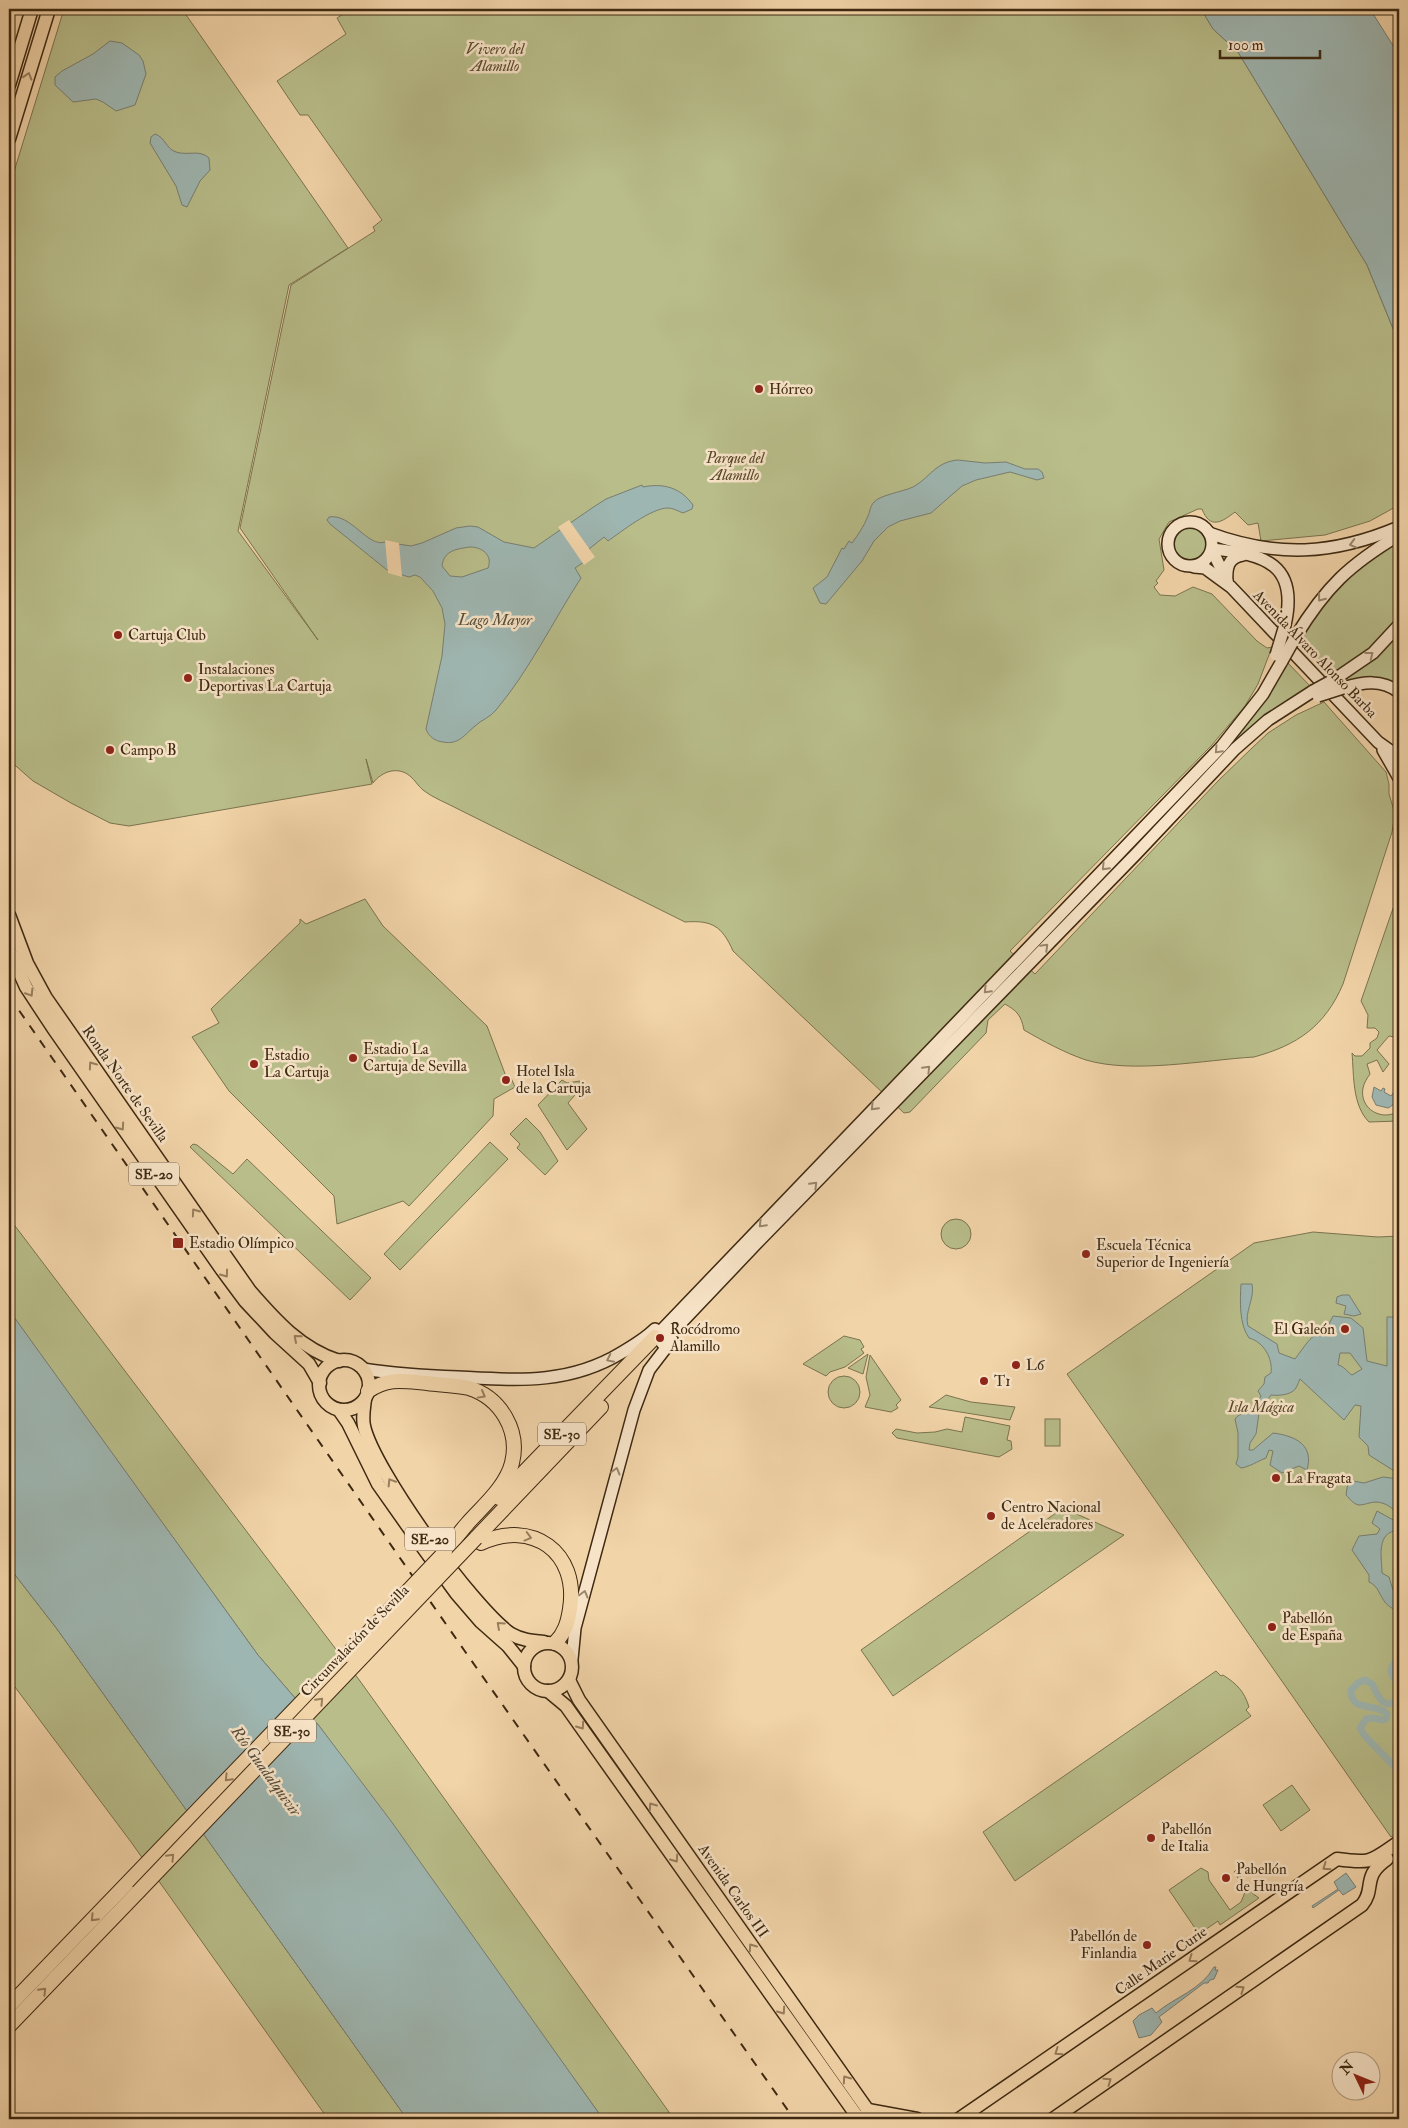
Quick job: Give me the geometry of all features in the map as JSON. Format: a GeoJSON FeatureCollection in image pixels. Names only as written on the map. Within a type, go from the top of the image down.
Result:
{"type":"FeatureCollection","features":[{"type":"Feature","properties":{"kind":"highway","name":"Circunvalación de Sevilla"},"geometry":{"type":"LineString","coordinates":[[9,2006],[133,1887],[445,1570],[472,1535],[658,1340]]}},
{"type":"Feature","properties":{"kind":"highway"},"geometry":{"type":"LineString","coordinates":[[367,1395],[378,1384],[390,1381],[461,1387],[483,1394],[495,1403],[504,1414],[514,1442],[513,1458],[509,1472],[489,1500],[472,1535],[524,1535],[547,1545],[562,1559],[568,1572],[572,1594],[566,1627],[549,1643]]}},
{"type":"Feature","properties":{"kind":"highway","name":"Circunvalación de Sevilla"},"geometry":{"type":"LineString","coordinates":[[9,2026],[133,1887],[445,1552],[472,1535]]}},
{"type":"Feature","properties":{"kind":"main road"},"geometry":{"type":"LineString","coordinates":[[9,86],[32,9]]}},
{"type":"Feature","properties":{"kind":"main road"},"geometry":{"type":"LineString","coordinates":[[9,139],[48,9]]}},
{"type":"Feature","properties":{"kind":"main road"},"geometry":{"type":"LineString","coordinates":[[1210,533],[1212,550],[1206,561],[1194,567],[1187,567],[1174,560],[1168,548],[1170,536],[1180,525],[1190,522],[1200,524],[1210,533],[1240,544],[1258,548],[1307,551],[1350,545],[1399,527]]}},
{"type":"Feature","properties":{"kind":"main road"},"geometry":{"type":"LineString","coordinates":[[362,1369],[435,1376],[514,1380],[544,1379],[580,1371],[658,1340],[768,1233],[1222,746],[1250,713],[1279,658],[1296,636],[1316,604],[1354,565],[1399,535]]}},
{"type":"Feature","properties":{"kind":"main road"},"geometry":{"type":"LineString","coordinates":[[1212,550],[1245,555],[1266,561],[1276,567],[1287,582],[1289,607],[1279,658]]}},
{"type":"Feature","properties":{"kind":"main road","name":"Avenida Álvaro Alonso Barba"},"geometry":{"type":"LineString","coordinates":[[1212,550],[1229,584]]}},
{"type":"Feature","properties":{"kind":"main road"},"geometry":{"type":"LineString","coordinates":[[1229,584],[1227,568],[1231,560],[1234,557],[1245,555]]}},
{"type":"Feature","properties":{"kind":"main road","name":"Avenida Álvaro Alonso Barba"},"geometry":{"type":"LineString","coordinates":[[1194,567],[1205,568],[1229,584],[1378,742],[1395,767],[1399,778]]}},
{"type":"Feature","properties":{"kind":"main road"},"geometry":{"type":"LineString","coordinates":[[548,1691],[564,1686],[572,1673],[575,1628],[627,1430],[658,1340],[694,1295],[1025,959],[1136,854],[1246,739],[1268,720],[1339,683],[1373,653],[1399,626]]}},
{"type":"Feature","properties":{"kind":"main road"},"geometry":{"type":"LineString","coordinates":[[1339,683],[1380,682],[1391,686],[1399,692]]}},
{"type":"Feature","properties":{"kind":"main road"},"geometry":{"type":"LineString","coordinates":[[1378,742],[1399,751]]}},
{"type":"Feature","properties":{"kind":"main road","name":"Avenida Álvaro Alonso Barba"},"geometry":{"type":"LineString","coordinates":[[1378,742],[1399,757]]}},
{"type":"Feature","properties":{"kind":"main road","name":"Ronda Norte de Sevilla"},"geometry":{"type":"LineString","coordinates":[[10,920],[13,945],[26,987],[53,1028],[245,1301],[275,1334],[309,1364],[320,1383],[322,1397],[327,1403],[339,1410],[348,1423],[378,1484],[456,1593],[480,1622],[508,1646],[524,1666],[528,1681],[540,1690],[548,1691]]}},
{"type":"Feature","properties":{"kind":"main road","name":"Ronda Norte de Sevilla"},"geometry":{"type":"LineString","coordinates":[[13,945],[46,998],[250,1291],[272,1315],[319,1355],[339,1362],[351,1361],[362,1369]]}},
{"type":"Feature","properties":{"kind":"main road"},"geometry":{"type":"LineString","coordinates":[[320,1383],[326,1369],[339,1362]]}},
{"type":"Feature","properties":{"kind":"main road","name":"SE-20"},"geometry":{"type":"LineString","coordinates":[[362,1369],[367,1375],[364,1425],[368,1439],[392,1484],[463,1583],[499,1625],[513,1635],[527,1641],[549,1643]]}},
{"type":"Feature","properties":{"kind":"main road"},"geometry":{"type":"LineString","coordinates":[[339,1410],[354,1408],[367,1395]]}},
{"type":"Feature","properties":{"kind":"main road"},"geometry":{"type":"LineString","coordinates":[[524,1666],[530,1651],[549,1643],[562,1646],[572,1659]]}},
{"type":"Feature","properties":{"kind":"main road","name":"Avenida Carlos III"},"geometry":{"type":"LineString","coordinates":[[569,1680],[579,1700],[866,2117]]}},
{"type":"Feature","properties":{"kind":"main road","name":"Avenida Carlos III"},"geometry":{"type":"LineString","coordinates":[[548,1691],[566,1706],[866,2117]]}},
{"type":"Feature","properties":{"kind":"main road","name":"Calle Marie Curie"},"geometry":{"type":"LineString","coordinates":[[960,2119],[1338,1859],[1367,1862],[1394,1849]]}},
{"type":"Feature","properties":{"kind":"main road","name":"Calle Marie Curie"},"geometry":{"type":"LineString","coordinates":[[1054,2119],[1362,1904],[1367,1896],[1373,1870],[1394,1849]]}},
{"type":"Feature","properties":{"kind":"main road"},"geometry":{"type":"LineString","coordinates":[[866,2117],[917,2119]]}},
{"type":"Feature","properties":{"kind":"green space","name":"Parque del Alamillo"},"geometry":{"type":"Polygon","coordinates":[[[64,9],[182,9],[348,248],[289,285],[238,531],[318,640],[240,528],[291,285],[375,231],[373,227],[382,220],[308,115],[300,115],[277,81],[346,34],[337,18],[351,9],[1201,9],[1213,29],[1238,52],[1367,265],[1399,343],[1399,505],[1370,521],[1325,535],[1261,541],[1258,523],[1248,525],[1235,512],[1221,521],[1213,522],[1205,516],[1202,509],[1198,509],[1169,522],[1159,539],[1164,570],[1154,587],[1160,595],[1175,596],[1193,587],[1212,594],[1257,641],[1267,648],[1272,647],[1258,684],[1245,706],[1211,746],[1010,951],[1035,974],[1218,781],[1252,748],[1268,733],[1296,715],[1324,702],[1386,772],[1389,794],[1395,814],[1392,832],[1343,984],[1328,1011],[1319,1022],[1297,1040],[1254,1057],[1169,1065],[1125,1066],[1086,1060],[1046,1042],[1024,1030],[1018,1014],[1005,1004],[988,1020],[986,1033],[910,1112],[904,1113],[733,951],[725,936],[715,926],[702,922],[685,922],[436,798],[423,790],[412,778],[400,771],[385,773],[373,783],[366,759],[372,784],[129,826],[110,823],[33,781],[9,760],[9,188],[64,9]]]}},
{"type":"Feature","properties":{"kind":"green space"},"geometry":{"type":"Polygon","coordinates":[[[1189,527],[1196,528],[1201,532],[1205,537],[1205,551],[1201,556],[1196,560],[1189,561],[1182,560],[1177,556],[1173,551],[1172,544],[1173,537],[1177,532],[1182,528],[1189,527]]]}},
{"type":"Feature","properties":{"kind":"green space"},"geometry":{"type":"Polygon","coordinates":[[[1399,540],[1399,564],[1395,569],[1399,574],[1399,621],[1378,643],[1331,676],[1298,641],[1308,623],[1344,579],[1399,540]]]}},
{"type":"Feature","properties":{"kind":"green space"},"geometry":{"type":"Polygon","coordinates":[[[1399,632],[1399,690],[1340,683],[1390,643],[1399,632]]]}},
{"type":"Feature","properties":{"kind":"green space"},"geometry":{"type":"Polygon","coordinates":[[[1287,662],[1310,686],[1235,743],[1233,741],[1260,707],[1287,662]]]}},
{"type":"Feature","properties":{"kind":"green space"},"geometry":{"type":"Polygon","coordinates":[[[1399,891],[1399,1014],[1396,1019],[1399,1022],[1399,1029],[1394,1037],[1389,1036],[1377,1050],[1389,1064],[1383,1072],[1377,1060],[1367,1064],[1370,1074],[1364,1084],[1363,1095],[1365,1102],[1373,1112],[1386,1115],[1399,1111],[1399,1121],[1369,1122],[1359,1107],[1352,1053],[1355,1056],[1362,1056],[1370,1048],[1370,1043],[1377,1038],[1379,1032],[1375,1028],[1367,1028],[1368,1015],[1361,1001],[1399,891]]]}},
{"type":"Feature","properties":{"kind":"green space","name":"Estadio La Cartuja de Sevilla"},"geometry":{"type":"Polygon","coordinates":[[[365,899],[383,926],[487,1026],[507,1079],[511,1078],[515,1087],[494,1099],[493,1116],[409,1206],[403,1201],[337,1224],[334,1196],[229,1091],[192,1037],[219,1023],[211,1009],[300,923],[300,919],[306,924],[365,899]]]}},
{"type":"Feature","properties":{"kind":"green space"},"geometry":{"type":"Polygon","coordinates":[[[562,1080],[567,1083],[580,1081],[575,1095],[568,1103],[587,1129],[567,1150],[538,1105],[562,1080]]]}},
{"type":"Feature","properties":{"kind":"green space"},"geometry":{"type":"Polygon","coordinates":[[[526,1118],[540,1132],[558,1161],[545,1175],[517,1148],[520,1144],[510,1134],[526,1118]]]}},
{"type":"Feature","properties":{"kind":"green space"},"geometry":{"type":"Polygon","coordinates":[[[490,1142],[508,1159],[400,1270],[384,1254],[490,1142]]]}},
{"type":"Feature","properties":{"kind":"green space"},"geometry":{"type":"Polygon","coordinates":[[[193,1144],[197,1145],[233,1174],[247,1159],[371,1278],[350,1300],[190,1147],[193,1144]]]}},
{"type":"Feature","properties":{"kind":"green space"},"geometry":{"type":"Polygon","coordinates":[[[9,1218],[360,1681],[674,2119],[603,2119],[320,1727],[258,1655],[9,1311],[9,1218]]]}},
{"type":"Feature","properties":{"kind":"green space"},"geometry":{"type":"Polygon","coordinates":[[[956,1219],[967,1223],[971,1234],[967,1245],[956,1249],[945,1245],[941,1234],[945,1223],[956,1219]]]}},
{"type":"Feature","properties":{"kind":"green space","name":"Isla Mágica"},"geometry":{"type":"Polygon","coordinates":[[[1313,1232],[1378,1237],[1399,1236],[1399,1832],[1391,1837],[1067,1374],[1254,1243],[1313,1232]]]}},
{"type":"Feature","properties":{"kind":"green space"},"geometry":{"type":"Polygon","coordinates":[[[844,1336],[860,1340],[864,1347],[861,1349],[864,1353],[845,1367],[830,1372],[826,1376],[803,1364],[844,1336]]]}},
{"type":"Feature","properties":{"kind":"green space"},"geometry":{"type":"Polygon","coordinates":[[[868,1354],[863,1374],[848,1368],[868,1354]]]}},
{"type":"Feature","properties":{"kind":"green space"},"geometry":{"type":"Polygon","coordinates":[[[870,1355],[901,1400],[896,1405],[898,1408],[891,1412],[865,1407],[870,1395],[866,1377],[870,1355]]]}},
{"type":"Feature","properties":{"kind":"green space"},"geometry":{"type":"Polygon","coordinates":[[[844,1376],[850,1377],[855,1381],[859,1386],[859,1398],[855,1403],[850,1407],[844,1408],[838,1407],[833,1403],[829,1398],[828,1392],[829,1386],[833,1381],[838,1377],[844,1376]]]}},
{"type":"Feature","properties":{"kind":"green space"},"geometry":{"type":"Polygon","coordinates":[[[946,1395],[971,1402],[1015,1407],[1010,1420],[929,1407],[946,1395]]]}},
{"type":"Feature","properties":{"kind":"green space"},"geometry":{"type":"Polygon","coordinates":[[[965,1417],[1010,1426],[1007,1440],[1011,1441],[1012,1449],[999,1457],[897,1438],[892,1433],[896,1429],[917,1433],[947,1429],[962,1432],[965,1417]]]}},
{"type":"Feature","properties":{"kind":"green space"},"geometry":{"type":"Polygon","coordinates":[[[1045,1419],[1060,1419],[1060,1446],[1045,1446],[1045,1419]]]}},
{"type":"Feature","properties":{"kind":"green space"},"geometry":{"type":"Polygon","coordinates":[[[1063,1508],[1124,1535],[893,1696],[861,1650],[1063,1508]]]}},
{"type":"Feature","properties":{"kind":"green space"},"geometry":{"type":"Polygon","coordinates":[[[9,1567],[57,1629],[407,2119],[328,2119],[131,1842],[9,1679],[9,1567]]]}},
{"type":"Feature","properties":{"kind":"green space"},"geometry":{"type":"Polygon","coordinates":[[[1216,1671],[1221,1676],[1223,1675],[1228,1678],[1239,1688],[1249,1707],[1246,1710],[1251,1716],[1015,1881],[983,1832],[1216,1671]]]}},
{"type":"Feature","properties":{"kind":"green space"},"geometry":{"type":"Polygon","coordinates":[[[1292,1785],[1310,1810],[1281,1831],[1263,1805],[1292,1785]]]}},
{"type":"Feature","properties":{"kind":"green space"},"geometry":{"type":"Polygon","coordinates":[[[1201,1868],[1208,1872],[1209,1880],[1230,1910],[1241,1902],[1246,1890],[1234,1872],[1236,1870],[1252,1893],[1259,1898],[1220,1925],[1218,1921],[1199,1934],[1169,1890],[1201,1868]]]}},
{"type":"Feature","properties":{"kind":"water"},"geometry":{"type":"Polygon","coordinates":[[[1201,9],[1370,9],[1399,55],[1399,343],[1367,265],[1238,52],[1213,29],[1201,9]]]}},
{"type":"Feature","properties":{"kind":"water"},"geometry":{"type":"Polygon","coordinates":[[[110,41],[122,43],[139,55],[143,61],[146,74],[135,105],[116,111],[96,99],[73,102],[55,85],[55,77],[62,71],[93,54],[110,41]]]}},
{"type":"Feature","properties":{"kind":"water"},"geometry":{"type":"Polygon","coordinates":[[[155,134],[176,152],[197,153],[209,158],[210,170],[200,181],[187,207],[182,205],[176,186],[150,143],[151,137],[155,134]]]}},
{"type":"Feature","properties":{"kind":"water"},"geometry":{"type":"Polygon","coordinates":[[[950,461],[985,463],[1006,462],[1025,469],[1038,469],[1042,472],[1044,478],[1037,480],[1010,472],[976,480],[962,486],[931,513],[900,521],[888,527],[874,541],[862,561],[826,604],[820,603],[813,588],[827,577],[842,548],[844,549],[849,541],[852,543],[865,523],[874,502],[881,497],[913,487],[938,467],[950,461]]]}},
{"type":"Feature","properties":{"kind":"water","name":"Lago Mayor"},"geometry":{"type":"Polygon","coordinates":[[[642,485],[643,487],[664,486],[677,490],[693,505],[692,509],[683,513],[668,508],[653,512],[636,521],[608,541],[604,537],[589,549],[593,556],[575,568],[581,578],[508,695],[491,715],[457,741],[449,743],[437,741],[426,729],[442,656],[445,624],[442,608],[433,591],[420,577],[415,575],[409,577],[387,570],[330,524],[327,520],[329,517],[345,520],[372,540],[379,542],[411,546],[456,528],[470,526],[478,527],[504,542],[534,548],[606,499],[642,485]],[[470,547],[452,551],[445,557],[442,566],[450,576],[462,577],[488,568],[488,556],[479,548],[470,547]]]}},
{"type":"Feature","properties":{"kind":"water"},"geometry":{"type":"Polygon","coordinates":[[[1374,1087],[1381,1091],[1383,1088],[1385,1089],[1384,1092],[1391,1096],[1396,1089],[1398,1096],[1395,1103],[1388,1108],[1376,1105],[1372,1097],[1374,1087]]]}},
{"type":"Feature","properties":{"kind":"water"},"geometry":{"type":"Polygon","coordinates":[[[1241,1284],[1252,1284],[1253,1290],[1247,1316],[1248,1326],[1277,1344],[1279,1353],[1295,1359],[1312,1337],[1327,1328],[1333,1316],[1351,1318],[1363,1328],[1367,1361],[1387,1366],[1387,1317],[1395,1317],[1396,1325],[1399,1326],[1399,1474],[1369,1455],[1368,1446],[1359,1437],[1361,1406],[1355,1405],[1344,1420],[1300,1379],[1295,1389],[1290,1393],[1271,1395],[1259,1413],[1256,1434],[1250,1443],[1249,1450],[1253,1450],[1273,1433],[1296,1439],[1308,1454],[1307,1470],[1299,1466],[1282,1473],[1270,1465],[1273,1451],[1269,1450],[1266,1458],[1250,1465],[1241,1468],[1236,1464],[1238,1457],[1238,1433],[1235,1419],[1251,1409],[1257,1402],[1261,1396],[1258,1391],[1264,1384],[1265,1377],[1271,1373],[1269,1357],[1259,1343],[1249,1338],[1243,1326],[1241,1284]],[[1340,1353],[1338,1365],[1352,1375],[1362,1369],[1350,1353],[1340,1353]]]}},
{"type":"Feature","properties":{"kind":"water"},"geometry":{"type":"Polygon","coordinates":[[[1349,1295],[1361,1314],[1354,1316],[1344,1314],[1346,1306],[1336,1303],[1337,1297],[1349,1295]]]}},
{"type":"Feature","properties":{"kind":"water","name":"Río Guadalquivir"},"geometry":{"type":"Polygon","coordinates":[[[9,1310],[258,1655],[320,1727],[391,1821],[603,2119],[407,2119],[57,1629],[9,1567],[9,1310]]]}},
{"type":"Feature","properties":{"kind":"water"},"geometry":{"type":"Polygon","coordinates":[[[1383,1477],[1399,1479],[1399,1518],[1393,1509],[1386,1505],[1376,1502],[1359,1505],[1346,1495],[1348,1482],[1364,1483],[1383,1477]]]}},
{"type":"Feature","properties":{"kind":"water"},"geometry":{"type":"Polygon","coordinates":[[[1377,1511],[1399,1522],[1399,1530],[1386,1535],[1381,1553],[1382,1573],[1389,1577],[1393,1590],[1399,1595],[1399,1611],[1387,1605],[1377,1588],[1369,1582],[1369,1575],[1352,1550],[1359,1536],[1377,1534],[1380,1529],[1372,1523],[1377,1511]]]}},
{"type":"Feature","properties":{"kind":"water"},"geometry":{"type":"Polygon","coordinates":[[[1346,1873],[1356,1887],[1343,1895],[1339,1890],[1313,1908],[1312,1906],[1338,1889],[1334,1882],[1346,1873]]]}},
{"type":"Feature","properties":{"kind":"water"},"geometry":{"type":"Polygon","coordinates":[[[1216,1967],[1215,1970],[1218,1970],[1214,1979],[1204,1983],[1159,2017],[1162,2022],[1151,2035],[1139,2038],[1133,2021],[1139,2015],[1152,2008],[1156,2013],[1202,1982],[1216,1967]]]}},
{"type":"Feature","properties":{"kind":"pier"},"geometry":{"type":"Polygon","coordinates":[[[569,520],[595,557],[584,565],[558,527],[569,520]]]}},
{"type":"Feature","properties":{"kind":"pier"},"geometry":{"type":"Polygon","coordinates":[[[385,540],[399,543],[402,577],[388,573],[385,540]]]}},
{"type":"Feature","properties":{"kind":"waterway"},"geometry":{"type":"LineString","coordinates":[[1399,1659],[1394,1663],[1391,1670],[1393,1677],[1399,1683]]}},
{"type":"Feature","properties":{"kind":"waterway"},"geometry":{"type":"LineString","coordinates":[[1399,1698],[1389,1704],[1385,1703],[1379,1697],[1372,1684],[1365,1680],[1358,1683],[1351,1690],[1352,1697],[1359,1705],[1377,1708],[1387,1714],[1386,1719],[1383,1720],[1366,1719],[1360,1728],[1364,1735],[1399,1771]]}},
{"type":"Feature","properties":{"kind":"railway"},"geometry":{"type":"LineString","coordinates":[[9,996],[464,1650],[794,2119]]}},
{"type":"Feature","properties":{"kind":"place","name":"Hórreo"},"geometry":{"type":"Point","coordinates":[759,389]}},
{"type":"Feature","properties":{"kind":"place","name":"Cartuja Club"},"geometry":{"type":"Point","coordinates":[118,635]}},
{"type":"Feature","properties":{"kind":"place","name":"Instalaciones Deportivas La Cartuja"},"geometry":{"type":"Point","coordinates":[188,678]}},
{"type":"Feature","properties":{"kind":"place","name":"Campo B"},"geometry":{"type":"Point","coordinates":[110,750]}},
{"type":"Feature","properties":{"kind":"place","name":"Estadio La Cartuja de Sevilla"},"geometry":{"type":"Point","coordinates":[353,1058]}},
{"type":"Feature","properties":{"kind":"place","name":"Estadio La Cartuja"},"geometry":{"type":"Point","coordinates":[254,1064]}},
{"type":"Feature","properties":{"kind":"place","name":"Hotel Isla de la Cartuja"},"geometry":{"type":"Point","coordinates":[506,1080]}},
{"type":"Feature","properties":{"kind":"place","name":"Estadio Olímpico"},"geometry":{"type":"Point","coordinates":[178,1243]}},
{"type":"Feature","properties":{"kind":"place","name":"Escuela Técnica Superior de Ingeniería"},"geometry":{"type":"Point","coordinates":[1086,1254]}},
{"type":"Feature","properties":{"kind":"place","name":"El Galeón"},"geometry":{"type":"Point","coordinates":[1345,1329]}},
{"type":"Feature","properties":{"kind":"place","name":"Rocódromo Alamillo"},"geometry":{"type":"Point","coordinates":[660,1338]}},
{"type":"Feature","properties":{"kind":"place","name":"L6"},"geometry":{"type":"Point","coordinates":[1016,1365]}},
{"type":"Feature","properties":{"kind":"place","name":"T1"},"geometry":{"type":"Point","coordinates":[984,1381]}},
{"type":"Feature","properties":{"kind":"place","name":"La Fragata"},"geometry":{"type":"Point","coordinates":[1276,1478]}},
{"type":"Feature","properties":{"kind":"place","name":"Centro Nacional de Aceleradores"},"geometry":{"type":"Point","coordinates":[991,1516]}},
{"type":"Feature","properties":{"kind":"place","name":"Pabellón de España"},"geometry":{"type":"Point","coordinates":[1272,1627]}},
{"type":"Feature","properties":{"kind":"place","name":"Pabellón de Italia"},"geometry":{"type":"Point","coordinates":[1151,1838]}},
{"type":"Feature","properties":{"kind":"place","name":"Pabellón de Hungría"},"geometry":{"type":"Point","coordinates":[1226,1878]}},
{"type":"Feature","properties":{"kind":"place","name":"Pabellón de Finlandia"},"geometry":{"type":"Point","coordinates":[1147,1945]}},
{"type":"Feature","properties":{"kind":"park label","name":"Vivero del Alamillo"},"geometry":{"type":"Point","coordinates":[495,58]}}]}
